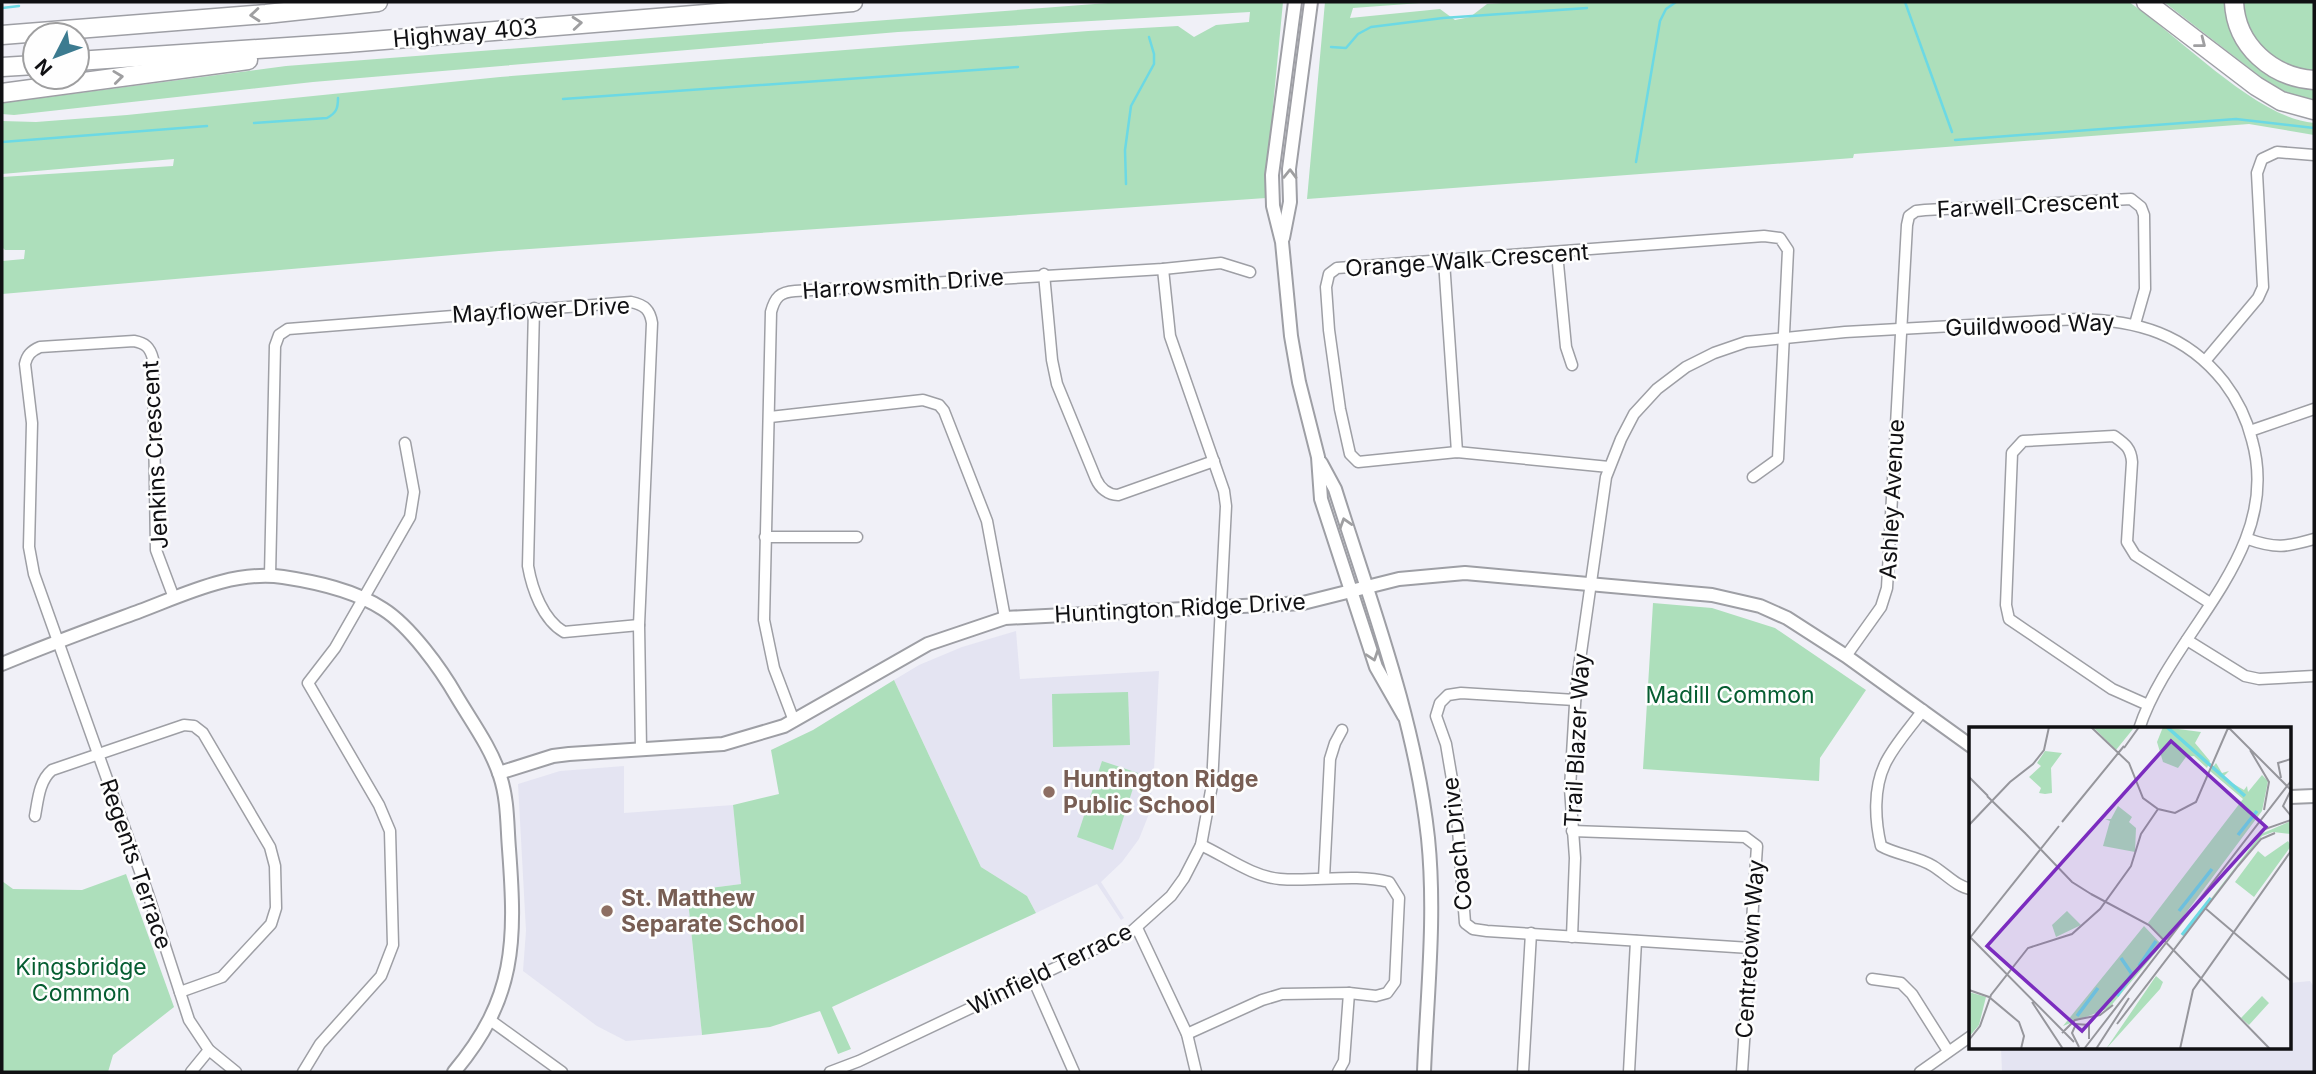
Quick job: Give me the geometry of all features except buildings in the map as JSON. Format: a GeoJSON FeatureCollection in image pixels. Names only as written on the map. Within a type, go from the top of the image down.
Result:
{"type":"FeatureCollection","features":[{"type":"Feature","properties":{"kind":"highway","name":"Highway 403"},"geometry":{"type":"LineString","coordinates":[[2,34],[266,14],[339,3],[378,2]]}},
{"type":"Feature","properties":{"kind":"highway","name":"Highway 403"},"geometry":{"type":"LineString","coordinates":[[91,60],[853,2]]}},
{"type":"Feature","properties":{"kind":"highway"},"geometry":{"type":"LineString","coordinates":[[2146,2],[2256,86],[2281,101],[2314,110]]}},
{"type":"Feature","properties":{"kind":"highway"},"geometry":{"type":"LineString","coordinates":[[2234,2],[2240,31],[2260,58],[2285,74],[2314,80]]}},
{"type":"Feature","properties":{"kind":"highway"},"geometry":{"type":"LineString","coordinates":[[2,93],[261,59],[313,45]]}},
{"type":"Feature","properties":{"kind":"highway"},"geometry":{"type":"LineString","coordinates":[[2,67],[21,66]]}},
{"type":"Feature","properties":{"kind":"street"},"geometry":{"type":"LineString","coordinates":[[1295,2],[1272,175],[1273,206],[1282,242],[1291,336],[1299,382],[1318,457],[1321,499],[1376,667],[1404,716]]}},
{"type":"Feature","properties":{"kind":"street"},"geometry":{"type":"LineString","coordinates":[[1282,242],[1290,202],[1289,169],[1311,2]]}},
{"type":"Feature","properties":{"kind":"street"},"geometry":{"type":"LineString","coordinates":[[2205,361],[2258,298],[2263,287],[2258,173],[2262,159],[2277,152],[2314,155]]}},
{"type":"Feature","properties":{"kind":"street","name":"Farwell Crescent"},"geometry":{"type":"LineString","coordinates":[[1901,330],[1907,225],[1909,216],[1916,211],[2131,199],[2138,203],[2144,215],[2147,273],[2146,289],[2135,324]]}},
{"type":"Feature","properties":{"kind":"street","name":"Orange Walk Crescent"},"geometry":{"type":"LineString","coordinates":[[1609,467],[1457,452],[1358,462],[1350,454],[1340,409],[1325,287],[1329,274],[1337,268],[1764,236],[1780,238],[1788,250],[1783,339]]}},
{"type":"Feature","properties":{"kind":"street"},"geometry":{"type":"LineString","coordinates":[[1557,253],[1566,346],[1572,365]]}},
{"type":"Feature","properties":{"kind":"street"},"geometry":{"type":"LineString","coordinates":[[1444,261],[1457,452]]}},
{"type":"Feature","properties":{"kind":"street","name":"Harrowsmith Drive"},"geometry":{"type":"LineString","coordinates":[[794,721],[766,641],[763,603],[771,312],[778,296],[785,292],[1163,269],[1221,263],[1250,272]]}},
{"type":"Feature","properties":{"kind":"street","name":"Winfield Terrace"},"geometry":{"type":"LineString","coordinates":[[830,1072],[854,1068],[1137,928],[1171,897],[1201,845],[1212,785],[1226,506],[1214,461],[1170,336],[1163,269]]}},
{"type":"Feature","properties":{"kind":"street"},"geometry":{"type":"LineString","coordinates":[[1044,275],[1052,360],[1057,384],[1102,489],[1112,495],[1118,495],[1214,461]]}},
{"type":"Feature","properties":{"kind":"street","name":"Mayflower Drive"},"geometry":{"type":"LineString","coordinates":[[270,576],[275,346],[279,335],[288,329],[534,308],[631,302],[646,308],[652,323],[639,625],[641,749]]}},
{"type":"Feature","properties":{"kind":"street"},"geometry":{"type":"LineString","coordinates":[[534,308],[528,566],[532,587],[555,626],[564,632],[639,625]]}},
{"type":"Feature","properties":{"kind":"street","name":"Guildwood Way"},"geometry":{"type":"LineString","coordinates":[[1590,586],[1609,467],[1634,415],[1657,389],[1686,367],[1714,353],[1746,342],[1845,332],[2078,319],[2135,324],[2170,337],[2205,361],[2227,386],[2250,431],[2258,474],[2256,503],[2248,539],[2233,568],[2147,705],[2140,727]]}},
{"type":"Feature","properties":{"kind":"street","name":"Ashley Avenue"},"geometry":{"type":"LineString","coordinates":[[1846,656],[1881,607],[1887,588],[1901,330]]}},
{"type":"Feature","properties":{"kind":"street"},"geometry":{"type":"LineString","coordinates":[[1753,477],[1778,459],[1783,339]]}},
{"type":"Feature","properties":{"kind":"street","name":"Jenkins Crescent"},"geometry":{"type":"LineString","coordinates":[[57,641],[34,574],[29,547],[32,423],[25,364],[32,350],[40,347],[134,341],[142,342],[151,351],[156,550],[174,598]]}},
{"type":"Feature","properties":{"kind":"street"},"geometry":{"type":"LineString","coordinates":[[770,417],[923,400],[939,405],[944,411],[987,521],[1005,618]]}},
{"type":"Feature","properties":{"kind":"street"},"geometry":{"type":"LineString","coordinates":[[2250,431],[2314,409]]}},
{"type":"Feature","properties":{"kind":"street"},"geometry":{"type":"LineString","coordinates":[[2147,705],[2112,689],[2009,619],[2006,605],[2012,453],[2017,446],[2023,441],[2114,436],[2125,444],[2131,452],[2132,462],[2127,542],[2134,555],[2210,603]]}},
{"type":"Feature","properties":{"kind":"street"},"geometry":{"type":"LineString","coordinates":[[303,1072],[320,1044],[381,976],[393,945],[390,831],[379,805],[308,683],[335,648],[410,517],[414,492],[405,443]]}},
{"type":"Feature","properties":{"kind":"street"},"geometry":{"type":"LineString","coordinates":[[1318,457],[1335,489],[1390,661],[1422,801],[1431,899],[1423,1072]]}},
{"type":"Feature","properties":{"kind":"street"},"geometry":{"type":"LineString","coordinates":[[765,537],[858,537]]}},
{"type":"Feature","properties":{"kind":"street"},"geometry":{"type":"LineString","coordinates":[[2248,539],[2269,546],[2284,547],[2314,539]]}},
{"type":"Feature","properties":{"kind":"street","name":"Huntington Ridge Drive"},"geometry":{"type":"LineString","coordinates":[[499,774],[561,755],[585,751],[723,744],[772,730],[794,721],[928,644],[1005,618],[1303,603],[1399,579],[1455,573],[1712,595],[1760,606],[1787,618],[1846,656],[1969,744]]}},
{"type":"Feature","properties":{"kind":"street"},"geometry":{"type":"LineString","coordinates":[[2,664],[57,641],[236,578],[270,576],[330,587],[365,599],[385,610],[425,649],[448,682],[499,774],[505,797],[512,926],[505,980],[490,1020],[474,1047],[454,1072]]}},
{"type":"Feature","properties":{"kind":"street","name":"Trail Blazer Way"},"geometry":{"type":"LineString","coordinates":[[1572,937],[1575,858],[1570,788],[1575,700],[1590,586]]}},
{"type":"Feature","properties":{"kind":"street"},"geometry":{"type":"LineString","coordinates":[[2187,640],[2245,676],[2259,679],[2314,676]]}},
{"type":"Feature","properties":{"kind":"street","name":"Regents Terrace"},"geometry":{"type":"LineString","coordinates":[[57,641],[148,894],[189,1020],[209,1050],[236,1072]]}},
{"type":"Feature","properties":{"kind":"street","name":"Coach Drive"},"geometry":{"type":"LineString","coordinates":[[1575,700],[1461,693],[1448,695],[1440,703],[1436,716],[1446,744],[1456,803],[1465,923],[1473,929],[1487,931],[1750,948]]}},
{"type":"Feature","properties":{"kind":"street"},"geometry":{"type":"LineString","coordinates":[[1923,710],[1885,764],[1878,783],[1876,825],[1881,846],[1917,858],[1969,889]]}},
{"type":"Feature","properties":{"kind":"street"},"geometry":{"type":"LineString","coordinates":[[35,816],[45,776],[52,770],[184,725],[194,726],[203,733],[270,847],[275,866],[276,908],[271,924],[222,977],[180,992]]}},
{"type":"Feature","properties":{"kind":"street"},"geometry":{"type":"LineString","coordinates":[[1324,878],[1330,759],[1342,730]]}},
{"type":"Feature","properties":{"kind":"street"},"geometry":{"type":"LineString","coordinates":[[2292,797],[2314,796]]}},
{"type":"Feature","properties":{"kind":"street","name":"Centretown Way"},"geometry":{"type":"LineString","coordinates":[[1572,831],[1739,837],[1752,841],[1757,846],[1742,1072]]}},
{"type":"Feature","properties":{"kind":"street"},"geometry":{"type":"LineString","coordinates":[[1187,1034],[1282,993],[1349,993],[1376,996],[1387,993],[1395,982],[1399,898],[1389,882],[1324,878],[1280,879],[1266,876],[1201,845]]}},
{"type":"Feature","properties":{"kind":"street"},"geometry":{"type":"LineString","coordinates":[[1137,928],[1187,1034],[1196,1072]]}},
{"type":"Feature","properties":{"kind":"street"},"geometry":{"type":"LineString","coordinates":[[1524,1072],[1531,933]]}},
{"type":"Feature","properties":{"kind":"street"},"geometry":{"type":"LineString","coordinates":[[1629,1072],[1636,941]]}},
{"type":"Feature","properties":{"kind":"street"},"geometry":{"type":"LineString","coordinates":[[1033,979],[1074,1072]]}},
{"type":"Feature","properties":{"kind":"street"},"geometry":{"type":"LineString","coordinates":[[1872,979],[1901,983],[1912,994],[1948,1051]]}},
{"type":"Feature","properties":{"kind":"street"},"geometry":{"type":"LineString","coordinates":[[1338,1072],[1344,1061],[1349,993]]}},
{"type":"Feature","properties":{"kind":"street"},"geometry":{"type":"LineString","coordinates":[[490,1020],[562,1072]]}},
{"type":"Feature","properties":{"kind":"street"},"geometry":{"type":"LineString","coordinates":[[1920,1072],[1969,1037]]}},
{"type":"Feature","properties":{"kind":"street"},"geometry":{"type":"LineString","coordinates":[[191,1072],[209,1050]]}},
{"type":"Feature","properties":{"kind":"shaded area","name":"Huntington Ridge Public School"},"geometry":{"type":"Polygon","coordinates":[[[1016,631],[1020,679],[1159,671],[1149,814],[1139,839],[1122,862],[1101,882],[1124,918],[1121,920],[1097,884],[1036,913],[1027,896],[981,867],[894,680],[919,665],[962,647],[1016,631]]]}},
{"type":"Feature","properties":{"kind":"shaded area","name":"St. Matthew Separate School"},"geometry":{"type":"Polygon","coordinates":[[[624,766],[624,813],[733,805],[741,884],[687,891],[702,1035],[626,1041],[597,1026],[523,971],[526,931],[518,784],[560,771],[624,766]]]}},
{"type":"Feature","properties":{"kind":"shaded area"},"geometry":{"type":"Polygon","coordinates":[[[2310,981],[2314,987],[2314,1072],[2002,1072],[2001,1050],[2292,1050],[2292,983],[2310,981]]]}},
{"type":"Feature","properties":{"kind":"green space"},"geometry":{"type":"Polygon","coordinates":[[[1121,2],[1283,2],[1272,117],[1271,192],[1266,198],[499,251],[2,294],[2,261],[24,259],[25,250],[5,250],[2,247],[2,177],[173,166],[174,159],[2,174],[2,121],[36,122],[127,115],[500,77],[1088,31],[1178,26],[1194,37],[1216,25],[1249,22],[1250,12],[898,32],[313,82],[14,115],[2,114],[2,103],[286,66],[1121,2]]]}},
{"type":"Feature","properties":{"kind":"green space"},"geometry":{"type":"Polygon","coordinates":[[[1325,2],[1434,2],[1353,8],[1350,18],[1440,9],[1455,20],[1470,17],[1487,4],[1518,2],[2129,2],[2243,92],[2292,118],[2314,123],[2314,135],[2249,124],[1854,154],[1853,158],[1307,199],[1325,2]]]}},
{"type":"Feature","properties":{"kind":"green space"},"geometry":{"type":"Polygon","coordinates":[[[2164,2],[2229,2],[2246,48],[2314,84],[2314,102],[2275,88],[2164,2]]]}},
{"type":"Feature","properties":{"kind":"green space"},"geometry":{"type":"Polygon","coordinates":[[[2242,2],[2314,2],[2314,71],[2294,69],[2266,54],[2248,29],[2242,2]]]}},
{"type":"Feature","properties":{"kind":"green space","name":"Madill Common"},"geometry":{"type":"Polygon","coordinates":[[[1653,603],[1712,608],[1775,628],[1866,690],[1820,758],[1819,781],[1643,769],[1653,603]]]}},
{"type":"Feature","properties":{"kind":"green space"},"geometry":{"type":"Polygon","coordinates":[[[894,680],[981,867],[1027,896],[1036,913],[832,1007],[851,1049],[838,1054],[820,1011],[770,1027],[702,1035],[687,891],[741,884],[733,805],[779,794],[771,750],[813,730],[894,680]]]}},
{"type":"Feature","properties":{"kind":"green space"},"geometry":{"type":"Polygon","coordinates":[[[1128,692],[1130,745],[1053,747],[1052,694],[1128,692]]]}},
{"type":"Feature","properties":{"kind":"green space"},"geometry":{"type":"Polygon","coordinates":[[[1102,761],[1138,773],[1113,850],[1077,837],[1102,761]]]}},
{"type":"Feature","properties":{"kind":"green space","name":"Kingsbridge Common"},"geometry":{"type":"Polygon","coordinates":[[[126,874],[174,1007],[113,1055],[108,1072],[2,1072],[2,881],[13,889],[82,890],[126,874]]]}},
{"type":"Feature","properties":{"kind":"waterway"},"geometry":{"type":"LineString","coordinates":[[1636,162],[1660,21],[1666,9],[1676,2]]}},
{"type":"Feature","properties":{"kind":"waterway"},"geometry":{"type":"LineString","coordinates":[[1905,2],[1952,132]]}},
{"type":"Feature","properties":{"kind":"waterway"},"geometry":{"type":"LineString","coordinates":[[2,8],[19,6]]}},
{"type":"Feature","properties":{"kind":"waterway"},"geometry":{"type":"LineString","coordinates":[[1331,47],[1346,48],[1358,34],[1371,27],[1443,18],[1587,8]]}},
{"type":"Feature","properties":{"kind":"waterway"},"geometry":{"type":"LineString","coordinates":[[1126,184],[1125,150],[1131,106],[1154,64],[1149,37]]}},
{"type":"Feature","properties":{"kind":"waterway"},"geometry":{"type":"LineString","coordinates":[[563,99],[1018,67]]}},
{"type":"Feature","properties":{"kind":"waterway"},"geometry":{"type":"LineString","coordinates":[[254,123],[327,118],[336,110],[338,98]]}},
{"type":"Feature","properties":{"kind":"waterway"},"geometry":{"type":"LineString","coordinates":[[1955,140],[2236,119],[2314,128]]}},
{"type":"Feature","properties":{"kind":"waterway"},"geometry":{"type":"LineString","coordinates":[[2,142],[207,126]]}},
{"type":"Feature","properties":{"kind":"place","name":"Huntington Ridge Public School"},"geometry":{"type":"Point","coordinates":[1049,792]}},
{"type":"Feature","properties":{"kind":"place","name":"St. Matthew Separate School"},"geometry":{"type":"Point","coordinates":[607,911]}}]}
